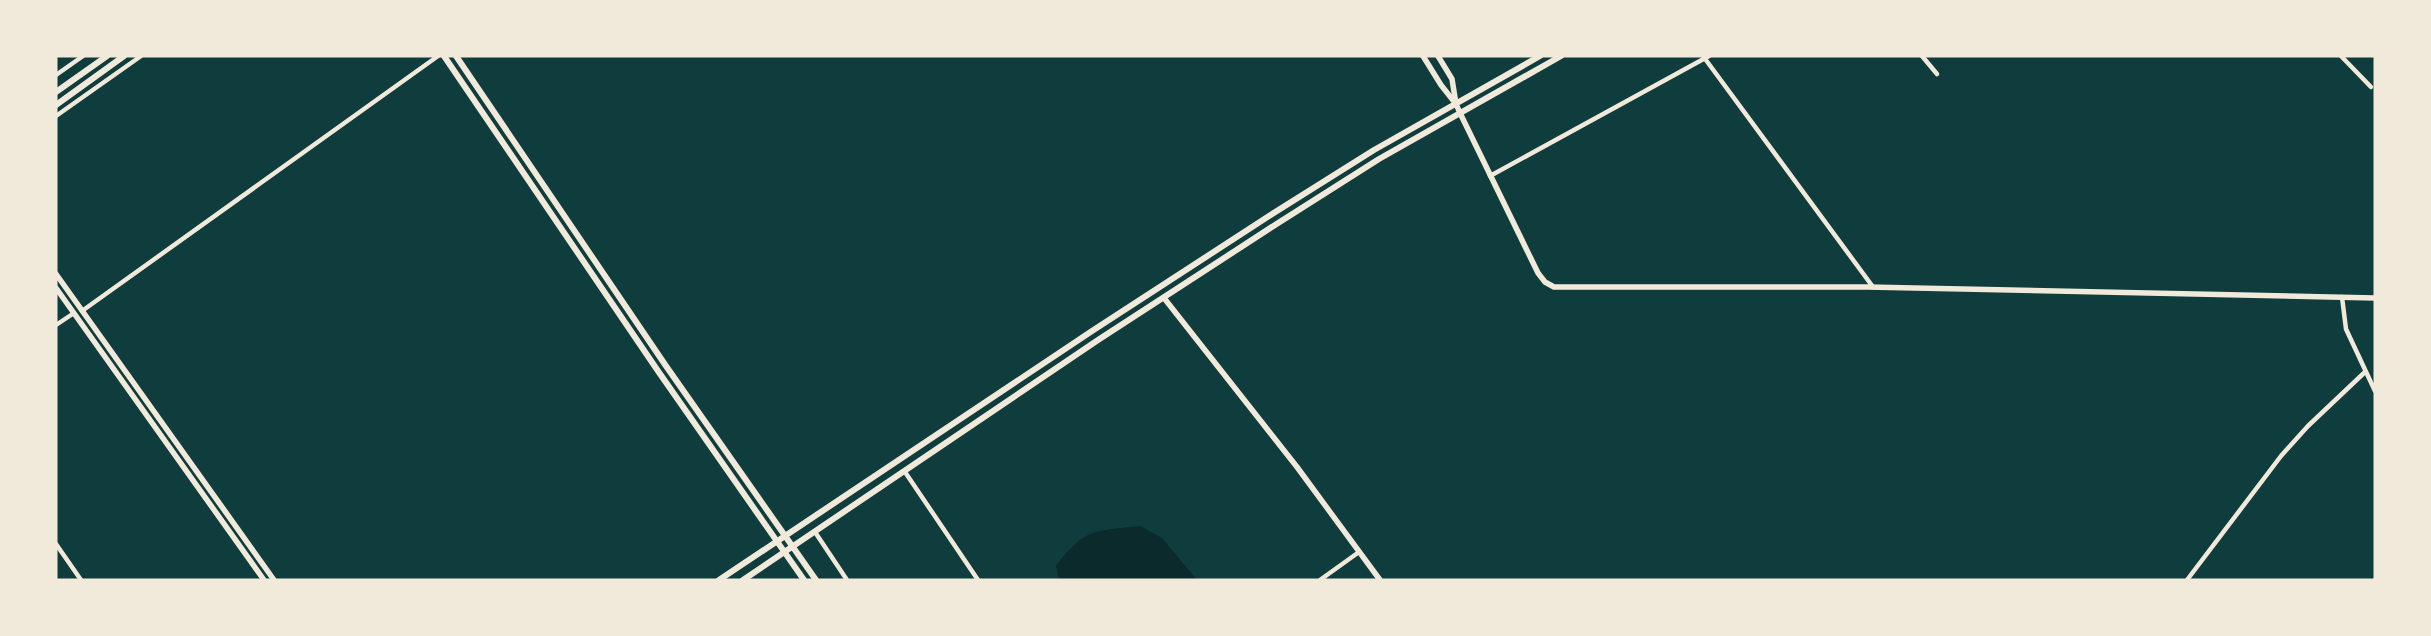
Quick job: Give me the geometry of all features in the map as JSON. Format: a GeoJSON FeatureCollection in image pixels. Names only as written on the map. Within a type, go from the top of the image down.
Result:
{"type":"FeatureCollection","features":[{"type":"Feature","properties":{"kind":"main road"},"geometry":{"type":"LineString","coordinates":[[56,92],[107,56]]}},
{"type":"Feature","properties":{"kind":"main road"},"geometry":{"type":"LineString","coordinates":[[56,104],[124,56]]}},
{"type":"Feature","properties":{"kind":"main road"},"geometry":{"type":"LineString","coordinates":[[444,56],[658,371],[804,580]]}},
{"type":"Feature","properties":{"kind":"main road"},"geometry":{"type":"LineString","coordinates":[[456,56],[666,366],[816,580]]}},
{"type":"Feature","properties":{"kind":"main road"},"geometry":{"type":"LineString","coordinates":[[719,580],[1092,331],[1270,216],[1374,150],[1540,56]]}},
{"type":"Feature","properties":{"kind":"main road"},"geometry":{"type":"LineString","coordinates":[[743,580],[1098,340],[1379,159],[1561,56]]}},
{"type":"Feature","properties":{"kind":"street"},"geometry":{"type":"LineString","coordinates":[[56,75],[83,56]]}},
{"type":"Feature","properties":{"kind":"street"},"geometry":{"type":"LineString","coordinates":[[56,116],[141,56]]}},
{"type":"Feature","properties":{"kind":"street"},"geometry":{"type":"LineString","coordinates":[[82,311],[438,56]]}},
{"type":"Feature","properties":{"kind":"street"},"geometry":{"type":"LineString","coordinates":[[1423,56],[1441,86],[1456,104]]}},
{"type":"Feature","properties":{"kind":"street"},"geometry":{"type":"LineString","coordinates":[[1438,56],[1452,79],[1456,104],[1460,113],[1538,273],[1544,282],[1554,287],[1872,287],[2375,298]]}},
{"type":"Feature","properties":{"kind":"street"},"geometry":{"type":"LineString","coordinates":[[1922,56],[1937,74]]}},
{"type":"Feature","properties":{"kind":"street"},"geometry":{"type":"LineString","coordinates":[[2341,56],[2371,87]]}},
{"type":"Feature","properties":{"kind":"street"},"geometry":{"type":"LineString","coordinates":[[1490,176],[1706,57],[1872,287]]}},
{"type":"Feature","properties":{"kind":"street"},"geometry":{"type":"LineString","coordinates":[[56,274],[274,580]]}},
{"type":"Feature","properties":{"kind":"street"},"geometry":{"type":"LineString","coordinates":[[56,288],[264,580]]}},
{"type":"Feature","properties":{"kind":"street"},"geometry":{"type":"LineString","coordinates":[[2342,297],[2346,329],[2375,391]]}},
{"type":"Feature","properties":{"kind":"street"},"geometry":{"type":"LineString","coordinates":[[1164,298],[1297,467],[1380,580]]}},
{"type":"Feature","properties":{"kind":"street"},"geometry":{"type":"LineString","coordinates":[[56,325],[74,313]]}},
{"type":"Feature","properties":{"kind":"street"},"geometry":{"type":"LineString","coordinates":[[2187,580],[2281,456],[2308,426],[2365,372]]}},
{"type":"Feature","properties":{"kind":"street"},"geometry":{"type":"LineString","coordinates":[[905,472],[978,580]]}},
{"type":"Feature","properties":{"kind":"street"},"geometry":{"type":"LineString","coordinates":[[815,532],[848,580]]}},
{"type":"Feature","properties":{"kind":"street"},"geometry":{"type":"LineString","coordinates":[[56,544],[81,580]]}},
{"type":"Feature","properties":{"kind":"street"},"geometry":{"type":"LineString","coordinates":[[1320,580],[1359,552]]}},
{"type":"Feature","properties":{"kind":"water"},"geometry":{"type":"Polygon","coordinates":[[[1140,526],[1162,538],[1197,580],[1059,580],[1056,566],[1075,544],[1083,538],[1101,531],[1140,526]]]}}]}
